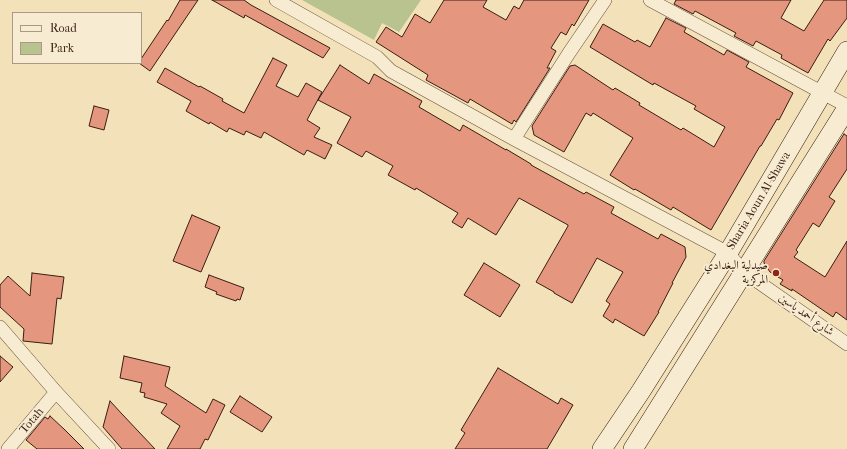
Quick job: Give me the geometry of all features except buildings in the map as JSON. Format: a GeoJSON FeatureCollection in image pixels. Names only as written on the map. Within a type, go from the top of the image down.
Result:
{"type":"FeatureCollection","features":[{"type":"Feature","properties":{"kind":"main road","name":"Sharia Aoun Al-Shawa"},"geometry":{"type":"LineString","coordinates":[[602,449],[641,391],[728,253],[847,51]]}},
{"type":"Feature","properties":{"kind":"main road","name":"Sharia Aoun Al-Shawa"},"geometry":{"type":"LineString","coordinates":[[633,449],[847,107]]}},
{"type":"Feature","properties":{"kind":"street"},"geometry":{"type":"LineString","coordinates":[[276,0],[377,58],[390,71],[514,140],[728,253]]}},
{"type":"Feature","properties":{"kind":"street"},"geometry":{"type":"LineString","coordinates":[[514,140],[569,53],[605,0]]}},
{"type":"Feature","properties":{"kind":"street"},"geometry":{"type":"LineString","coordinates":[[650,0],[847,107]]}},
{"type":"Feature","properties":{"kind":"street","name":"شارع أحمد ياسين"},"geometry":{"type":"LineString","coordinates":[[728,253],[744,272],[847,344]]}},
{"type":"Feature","properties":{"kind":"street"},"geometry":{"type":"LineString","coordinates":[[0,327],[56,392],[109,449]]}},
{"type":"Feature","properties":{"kind":"street","name":"Totah"},"geometry":{"type":"LineString","coordinates":[[8,449],[56,392]]}},
{"type":"Feature","properties":{"kind":"green space"},"geometry":{"type":"Polygon","coordinates":[[[302,0],[421,0],[399,32],[382,23],[374,40],[302,0]]]}},
{"type":"Feature","properties":{"kind":"place","name":"صيدلية البغدادي المركزية"},"geometry":{"type":"Point","coordinates":[776,273]}}]}
